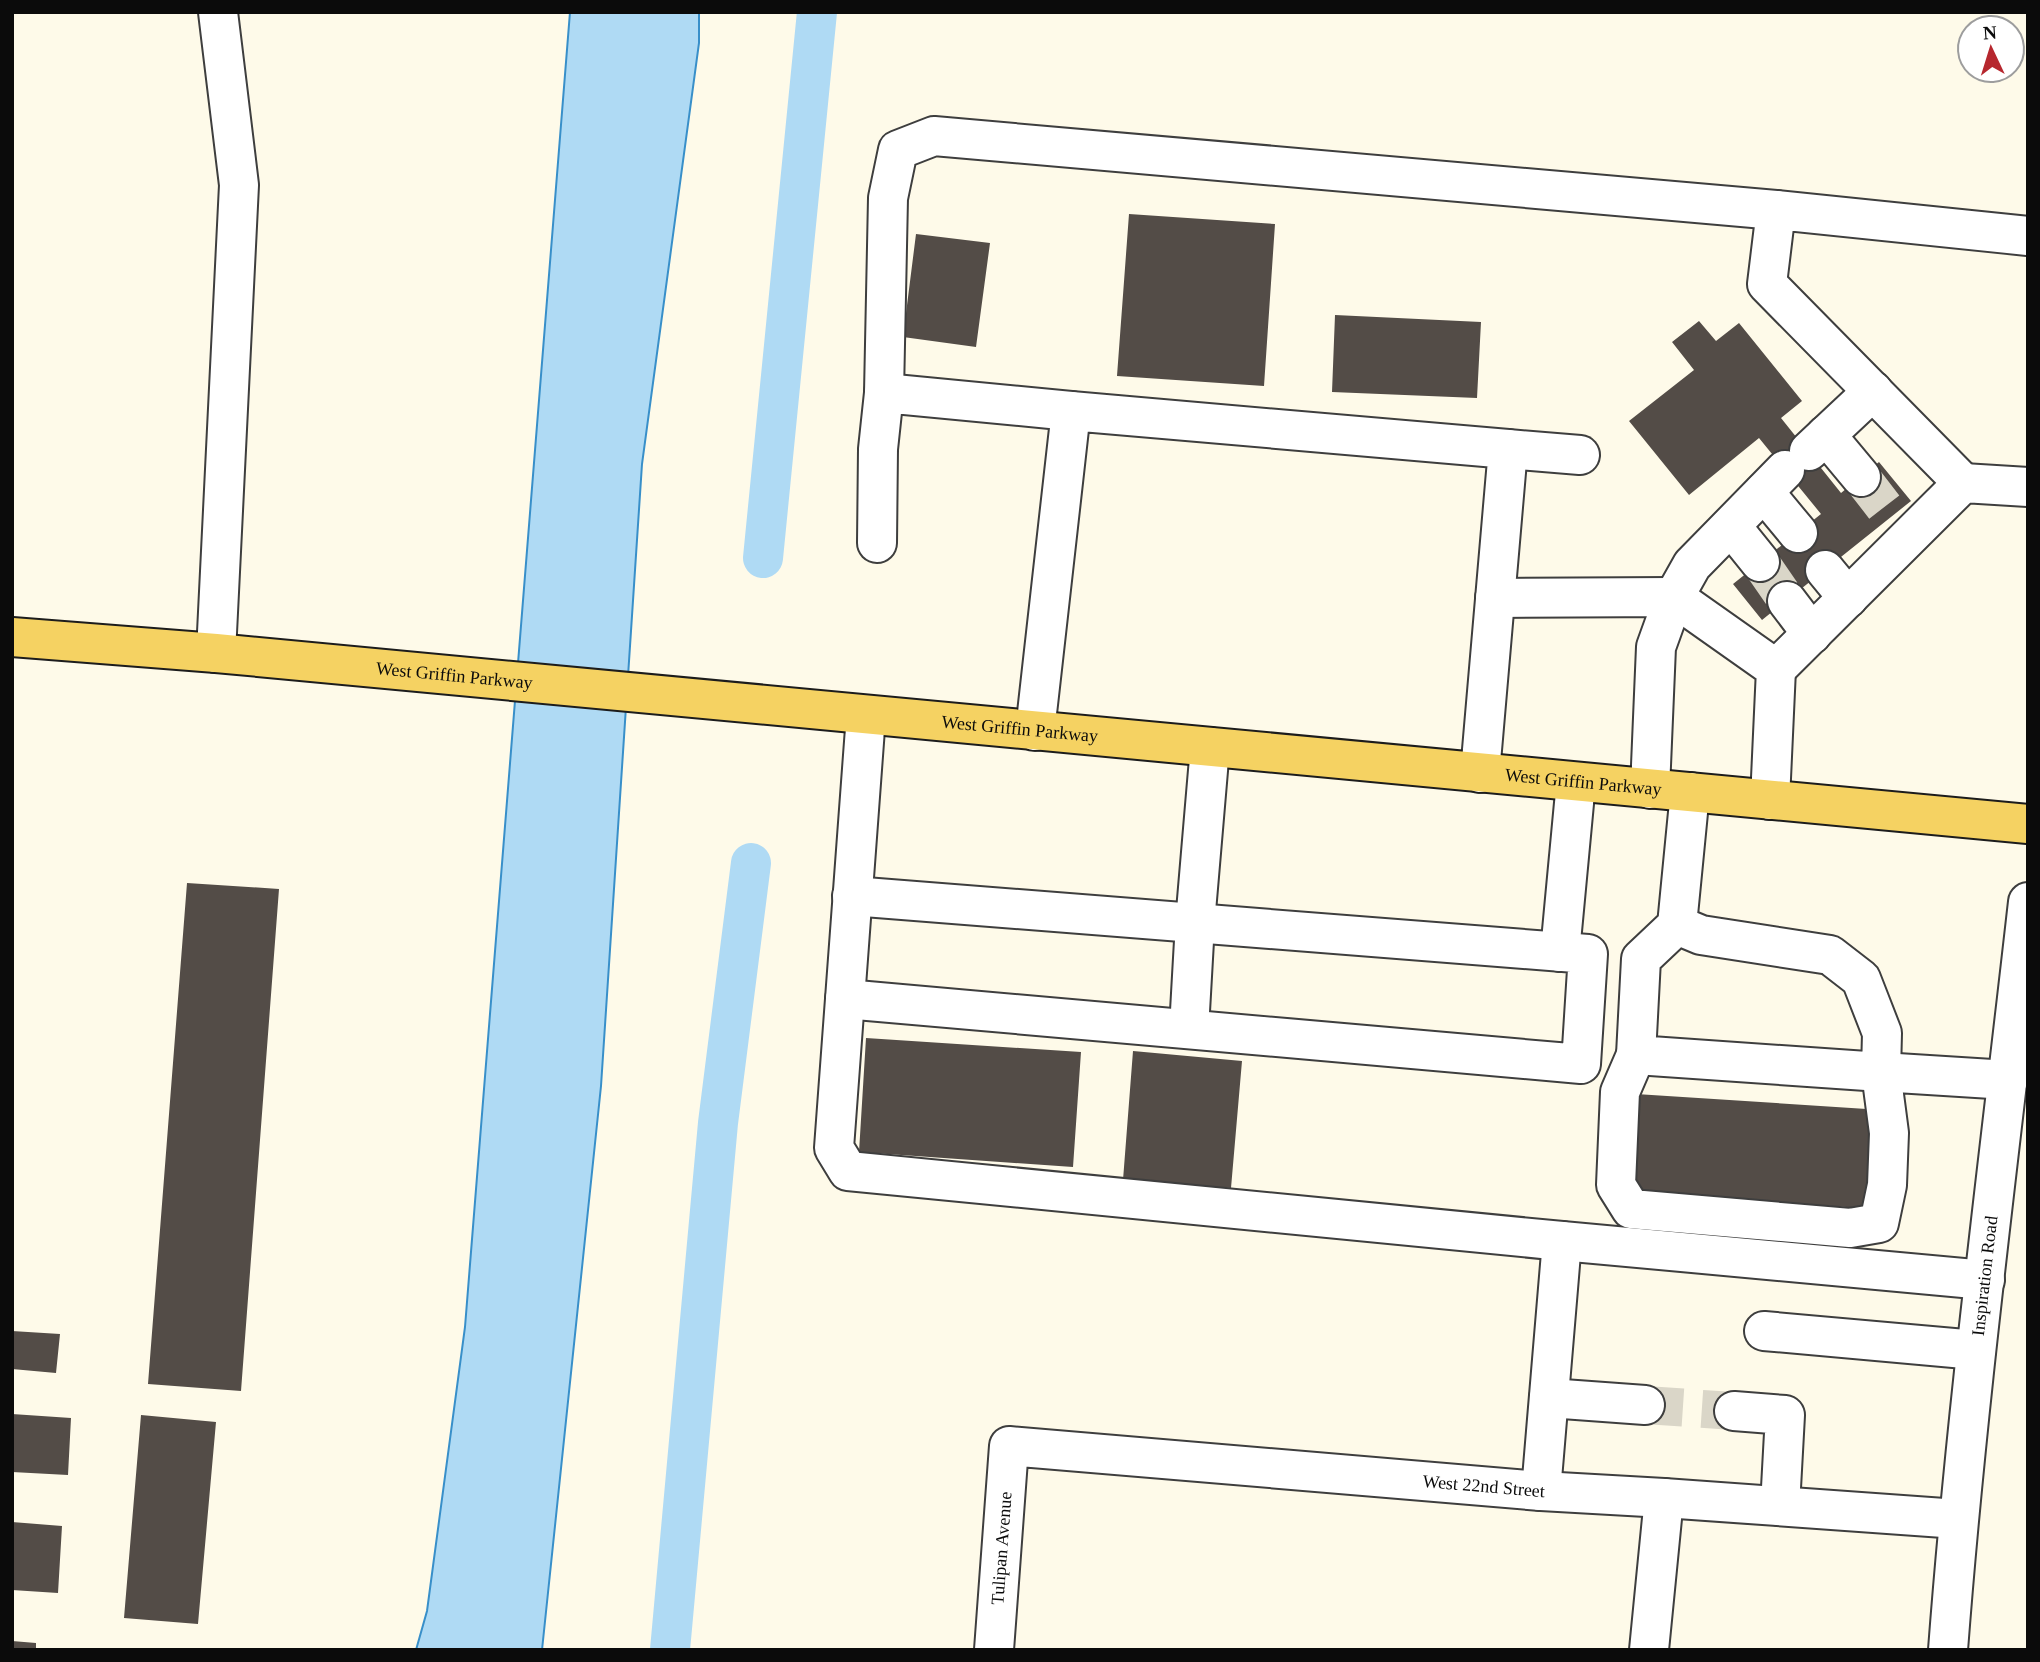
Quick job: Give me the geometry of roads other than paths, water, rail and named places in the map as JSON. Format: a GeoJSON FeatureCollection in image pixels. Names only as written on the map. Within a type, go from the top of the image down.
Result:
{"type":"FeatureCollection","features":[{"type":"Feature","properties":{"kind":"main road","name":"West Griffin Parkway"},"geometry":{"type":"LineString","coordinates":[[12,637],[216,653],[2028,824]]}},
{"type":"Feature","properties":{"kind":"street"},"geometry":{"type":"LineString","coordinates":[[216,653],[240,185],[218,12]]}},
{"type":"Feature","properties":{"kind":"street"},"geometry":{"type":"LineString","coordinates":[[877,543],[878,449],[884,393],[888,198],[898,150],[933,136],[1776,210],[2028,236]]}},
{"type":"Feature","properties":{"kind":"street"},"geometry":{"type":"LineString","coordinates":[[1776,210],[1767,284],[1963,483]]}},
{"type":"Feature","properties":{"kind":"street"},"geometry":{"type":"LineString","coordinates":[[1650,789],[1656,647],[1674,597],[1692,565],[1796,462],[1873,391]]}},
{"type":"Feature","properties":{"kind":"street"},"geometry":{"type":"LineString","coordinates":[[884,393],[1580,454]]}},
{"type":"Feature","properties":{"kind":"street"},"geometry":{"type":"LineString","coordinates":[[1035,731],[1071,411]]}},
{"type":"Feature","properties":{"kind":"street"},"geometry":{"type":"LineString","coordinates":[[1480,773],[1508,449]]}},
{"type":"Feature","properties":{"kind":"street"},"geometry":{"type":"LineString","coordinates":[[1796,462],[1861,477]]}},
{"type":"Feature","properties":{"kind":"street"},"geometry":{"type":"LineString","coordinates":[[1796,462],[1798,533]]}},
{"type":"Feature","properties":{"kind":"street"},"geometry":{"type":"LineString","coordinates":[[1770,800],[1776,669],[1812,634],[1836,584],[1900,527],[1963,483],[2028,487]]}},
{"type":"Feature","properties":{"kind":"street"},"geometry":{"type":"LineString","coordinates":[[1731,526],[1760,562]]}},
{"type":"Feature","properties":{"kind":"street"},"geometry":{"type":"LineString","coordinates":[[1494,598],[1674,597],[1776,669]]}},
{"type":"Feature","properties":{"kind":"street"},"geometry":{"type":"LineString","coordinates":[[1787,601],[1812,634]]}},
{"type":"Feature","properties":{"kind":"street"},"geometry":{"type":"LineString","coordinates":[[866,715],[834,1148],[848,1171],[1985,1280]]}},
{"type":"Feature","properties":{"kind":"street"},"geometry":{"type":"LineString","coordinates":[[1189,1029],[1210,747]]}},
{"type":"Feature","properties":{"kind":"street"},"geometry":{"type":"LineString","coordinates":[[1560,952],[1576,782]]}},
{"type":"Feature","properties":{"kind":"street"},"geometry":{"type":"LineString","coordinates":[[1677,925],[1701,935],[1830,955],[1861,979],[1882,1033],[1881,1072],[1889,1133],[1887,1185],[1879,1223],[1850,1228],[1631,1209],[1616,1185],[1620,1092],[1636,1055],[1641,959],[1677,925],[1690,792]]}},
{"type":"Feature","properties":{"kind":"street"},"geometry":{"type":"LineString","coordinates":[[845,999],[1581,1064],[1588,954],[852,896]]}},
{"type":"Feature","properties":{"kind":"street","name":"Inspiration Road"},"geometry":{"type":"LineString","coordinates":[[1948,1650],[1958,1519],[1976,1350],[2028,902]]}},
{"type":"Feature","properties":{"kind":"street"},"geometry":{"type":"LineString","coordinates":[[1636,1055],[2008,1080]]}},
{"type":"Feature","properties":{"kind":"street"},"geometry":{"type":"LineString","coordinates":[[1541,1492],[1562,1241]]}},
{"type":"Feature","properties":{"kind":"street"},"geometry":{"type":"LineString","coordinates":[[1764,1332],[1976,1350]]}},
{"type":"Feature","properties":{"kind":"street"},"geometry":{"type":"LineString","coordinates":[[1549,1398],[1645,1405]]}},
{"type":"Feature","properties":{"kind":"street"},"geometry":{"type":"LineString","coordinates":[[1734,1411],[1785,1415],[1780,1506]]}},
{"type":"Feature","properties":{"kind":"street","name":"West 22nd Street"},"geometry":{"type":"LineString","coordinates":[[1009,1446],[1541,1492],[1958,1519]]}},
{"type":"Feature","properties":{"kind":"street","name":"Tulipan Avenue"},"geometry":{"type":"LineString","coordinates":[[994,1650],[1009,1446]]}},
{"type":"Feature","properties":{"kind":"street"},"geometry":{"type":"LineString","coordinates":[[1649,1650],[1664,1498]]}},
{"type":"Feature","properties":{"kind":"water"},"geometry":{"type":"Polygon","coordinates":[[[570,12],[699,12],[699,43],[642,464],[601,1086],[542,1650],[416,1650],[427,1611],[465,1327],[570,12]]]}},
{"type":"Feature","properties":{"kind":"waterway"},"geometry":{"type":"LineString","coordinates":[[763,558],[817,12]]}},
{"type":"Feature","properties":{"kind":"waterway"},"geometry":{"type":"LineString","coordinates":[[670,1650],[718,1123],[751,863]]}},
{"type":"Feature","properties":{"kind":"tunnel"},"geometry":{"type":"LineString","coordinates":[[1861,477],[1892,517]]}},
{"type":"Feature","properties":{"kind":"tunnel"},"geometry":{"type":"LineString","coordinates":[[1760,562],[1787,601]]}},
{"type":"Feature","properties":{"kind":"tunnel"},"geometry":{"type":"LineString","coordinates":[[1645,1405],[1734,1411]]}}]}
